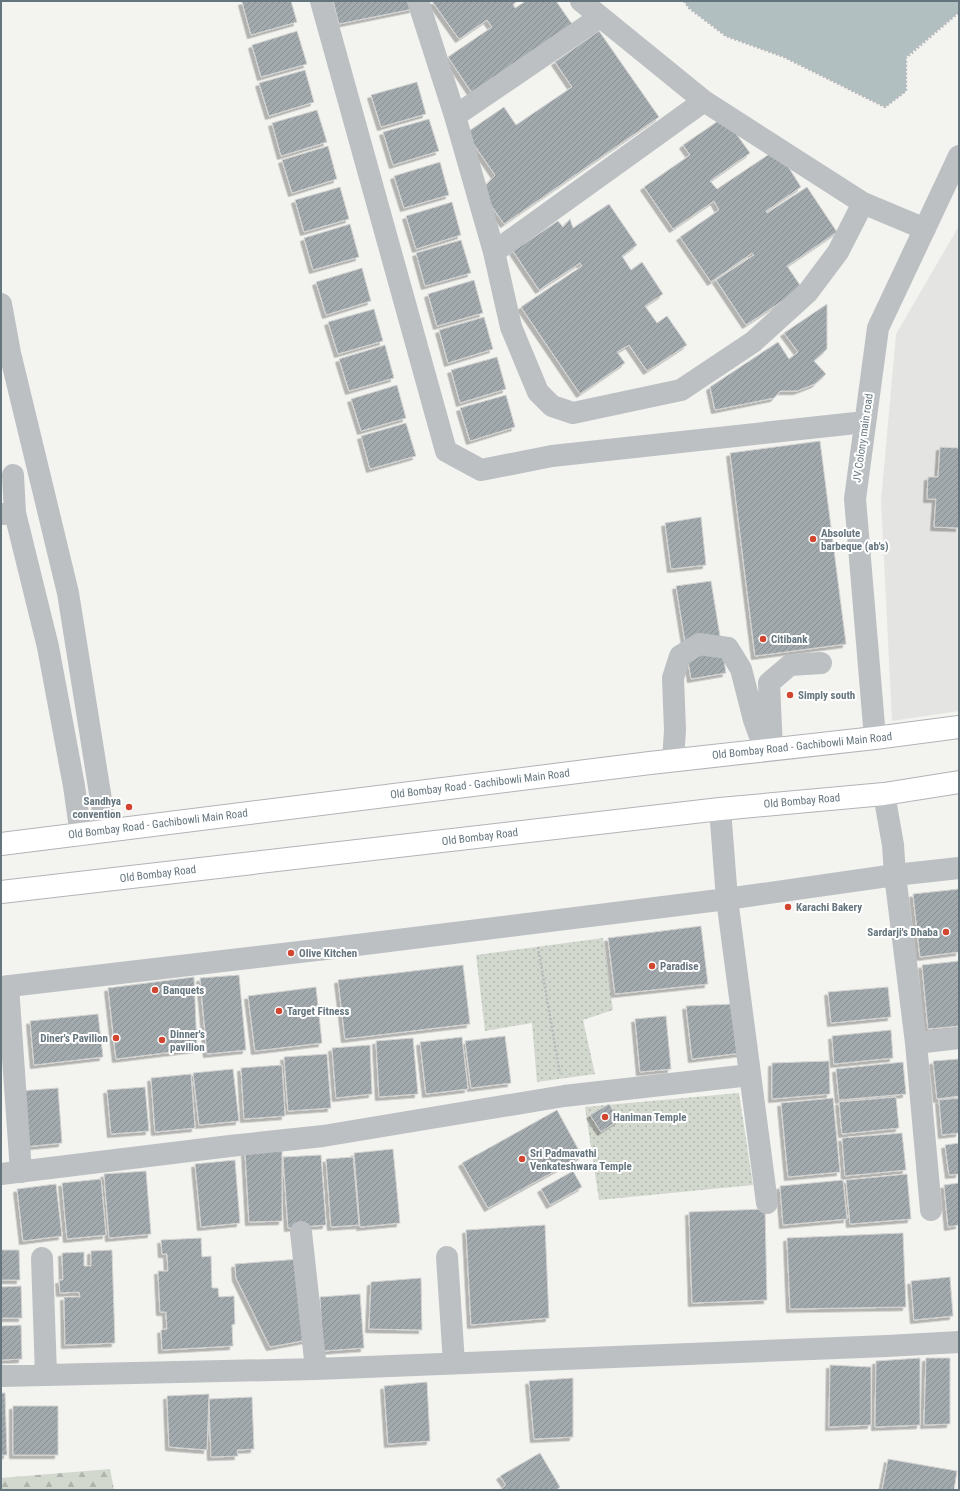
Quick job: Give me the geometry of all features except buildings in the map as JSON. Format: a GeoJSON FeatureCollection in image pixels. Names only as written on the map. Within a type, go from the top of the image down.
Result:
{"type":"FeatureCollection","features":[{"type":"Feature","properties":{"kind":"main road","name":"Old Bombay Road - Gachibowli Main Road"},"geometry":{"type":"LineString","coordinates":[[1,844],[673,760],[875,738],[959,727]]}},
{"type":"Feature","properties":{"kind":"main road","name":"Old Bombay Road"},"geometry":{"type":"LineString","coordinates":[[1,892],[720,809],[884,794],[959,782]]}},
{"type":"Feature","properties":{"kind":"street"},"geometry":{"type":"LineString","coordinates":[[321,1],[446,451],[481,470],[552,456],[865,422]]}},
{"type":"Feature","properties":{"kind":"street"},"geometry":{"type":"LineString","coordinates":[[418,1],[455,116],[494,252],[511,327],[538,392],[552,406],[573,413],[681,390],[752,342],[808,292],[838,252],[863,203]]}},
{"type":"Feature","properties":{"kind":"street"},"geometry":{"type":"LineString","coordinates":[[581,1],[704,101],[863,203],[925,229]]}},
{"type":"Feature","properties":{"kind":"street"},"geometry":{"type":"LineString","coordinates":[[455,116],[600,17]]}},
{"type":"Feature","properties":{"kind":"street"},"geometry":{"type":"LineString","coordinates":[[494,252],[704,101]]}},
{"type":"Feature","properties":{"kind":"street","name":"JV Colony main road"},"geometry":{"type":"LineString","coordinates":[[875,738],[855,499],[878,328],[959,156]]}},
{"type":"Feature","properties":{"kind":"street"},"geometry":{"type":"LineString","coordinates":[[1,304],[10,353],[68,592],[106,830]]}},
{"type":"Feature","properties":{"kind":"street"},"geometry":{"type":"LineString","coordinates":[[13,475],[8,513],[48,647],[74,786],[80,835]]}},
{"type":"Feature","properties":{"kind":"street"},"geometry":{"type":"LineString","coordinates":[[673,760],[676,730],[673,678],[680,656],[699,644],[728,648],[741,669],[754,720],[768,749]]}},
{"type":"Feature","properties":{"kind":"street"},"geometry":{"type":"LineString","coordinates":[[768,749],[769,683],[790,665],[821,663]]}},
{"type":"Feature","properties":{"kind":"street"},"geometry":{"type":"LineString","coordinates":[[884,794],[893,845],[895,876],[916,1043],[931,1210]]}},
{"type":"Feature","properties":{"kind":"street"},"geometry":{"type":"LineString","coordinates":[[720,809],[727,899],[767,1203]]}},
{"type":"Feature","properties":{"kind":"street"},"geometry":{"type":"LineString","coordinates":[[750,1075],[564,1096],[323,1136],[11,1173],[5,986],[534,923],[959,868]]}},
{"type":"Feature","properties":{"kind":"street"},"geometry":{"type":"LineString","coordinates":[[916,1043],[959,1038]]}},
{"type":"Feature","properties":{"kind":"street"},"geometry":{"type":"LineString","coordinates":[[301,1232],[316,1369]]}},
{"type":"Feature","properties":{"kind":"street"},"geometry":{"type":"LineString","coordinates":[[447,1257],[454,1363]]}},
{"type":"Feature","properties":{"kind":"street"},"geometry":{"type":"LineString","coordinates":[[42,1258],[46,1375]]}},
{"type":"Feature","properties":{"kind":"street"},"geometry":{"type":"LineString","coordinates":[[1,1376],[316,1369],[959,1342]]}},
{"type":"Feature","properties":{"kind":"path"},"geometry":{"type":"LineString","coordinates":[[684,1],[690,8],[726,36],[784,57],[885,107],[906,91],[906,58],[959,12]]}},
{"type":"Feature","properties":{"kind":"path"},"geometry":{"type":"LineString","coordinates":[[534,923],[564,1096]]}},
{"type":"Feature","properties":{"kind":"shaded area"},"geometry":{"type":"Polygon","coordinates":[[[684,1],[959,1],[959,12],[906,57],[906,91],[885,107],[784,57],[726,36],[689,8],[684,1]]]}},
{"type":"Feature","properties":{"kind":"shaded area"},"geometry":{"type":"Polygon","coordinates":[[[959,226],[959,711],[892,721],[881,501],[896,334],[959,226]]]}},
{"type":"Feature","properties":{"kind":"green space"},"geometry":{"type":"Polygon","coordinates":[[[603,938],[613,1010],[583,1020],[595,1074],[537,1082],[532,1023],[485,1031],[476,955],[603,938]]]}},
{"type":"Feature","properties":{"kind":"green space"},"geometry":{"type":"Polygon","coordinates":[[[739,1093],[753,1185],[599,1200],[585,1107],[739,1093]]]}},
{"type":"Feature","properties":{"kind":"green space"},"geometry":{"type":"Polygon","coordinates":[[[110,1469],[114,1490],[1,1490],[1,1478],[110,1469]]]}},
{"type":"Feature","properties":{"kind":"place","name":"Absolute barbeque (ab's)"},"geometry":{"type":"Point","coordinates":[813,539]}},
{"type":"Feature","properties":{"kind":"place","name":"Citibank"},"geometry":{"type":"Point","coordinates":[763,639]}},
{"type":"Feature","properties":{"kind":"place","name":"Simply south"},"geometry":{"type":"Point","coordinates":[790,695]}},
{"type":"Feature","properties":{"kind":"place","name":"Sandhya convention"},"geometry":{"type":"Point","coordinates":[129,807]}},
{"type":"Feature","properties":{"kind":"place","name":"Karachi Bakery"},"geometry":{"type":"Point","coordinates":[788,907]}},
{"type":"Feature","properties":{"kind":"place","name":"Sardarji's Dhaba"},"geometry":{"type":"Point","coordinates":[946,932]}},
{"type":"Feature","properties":{"kind":"place","name":"Olive Kitchen"},"geometry":{"type":"Point","coordinates":[291,953]}},
{"type":"Feature","properties":{"kind":"place","name":"Paradise"},"geometry":{"type":"Point","coordinates":[652,966]}},
{"type":"Feature","properties":{"kind":"place","name":"Banquets"},"geometry":{"type":"Point","coordinates":[155,990]}},
{"type":"Feature","properties":{"kind":"place","name":"Target Fitness"},"geometry":{"type":"Point","coordinates":[279,1011]}},
{"type":"Feature","properties":{"kind":"place","name":"Diner's Pavilion"},"geometry":{"type":"Point","coordinates":[116,1038]}},
{"type":"Feature","properties":{"kind":"place","name":"Dinner's pavilion"},"geometry":{"type":"Point","coordinates":[162,1040]}},
{"type":"Feature","properties":{"kind":"place","name":"Haniman Temple"},"geometry":{"type":"Point","coordinates":[605,1117]}},
{"type":"Feature","properties":{"kind":"place","name":"Sri Padmavathi Venkateshwara Temple"},"geometry":{"type":"Point","coordinates":[522,1159]}}]}
